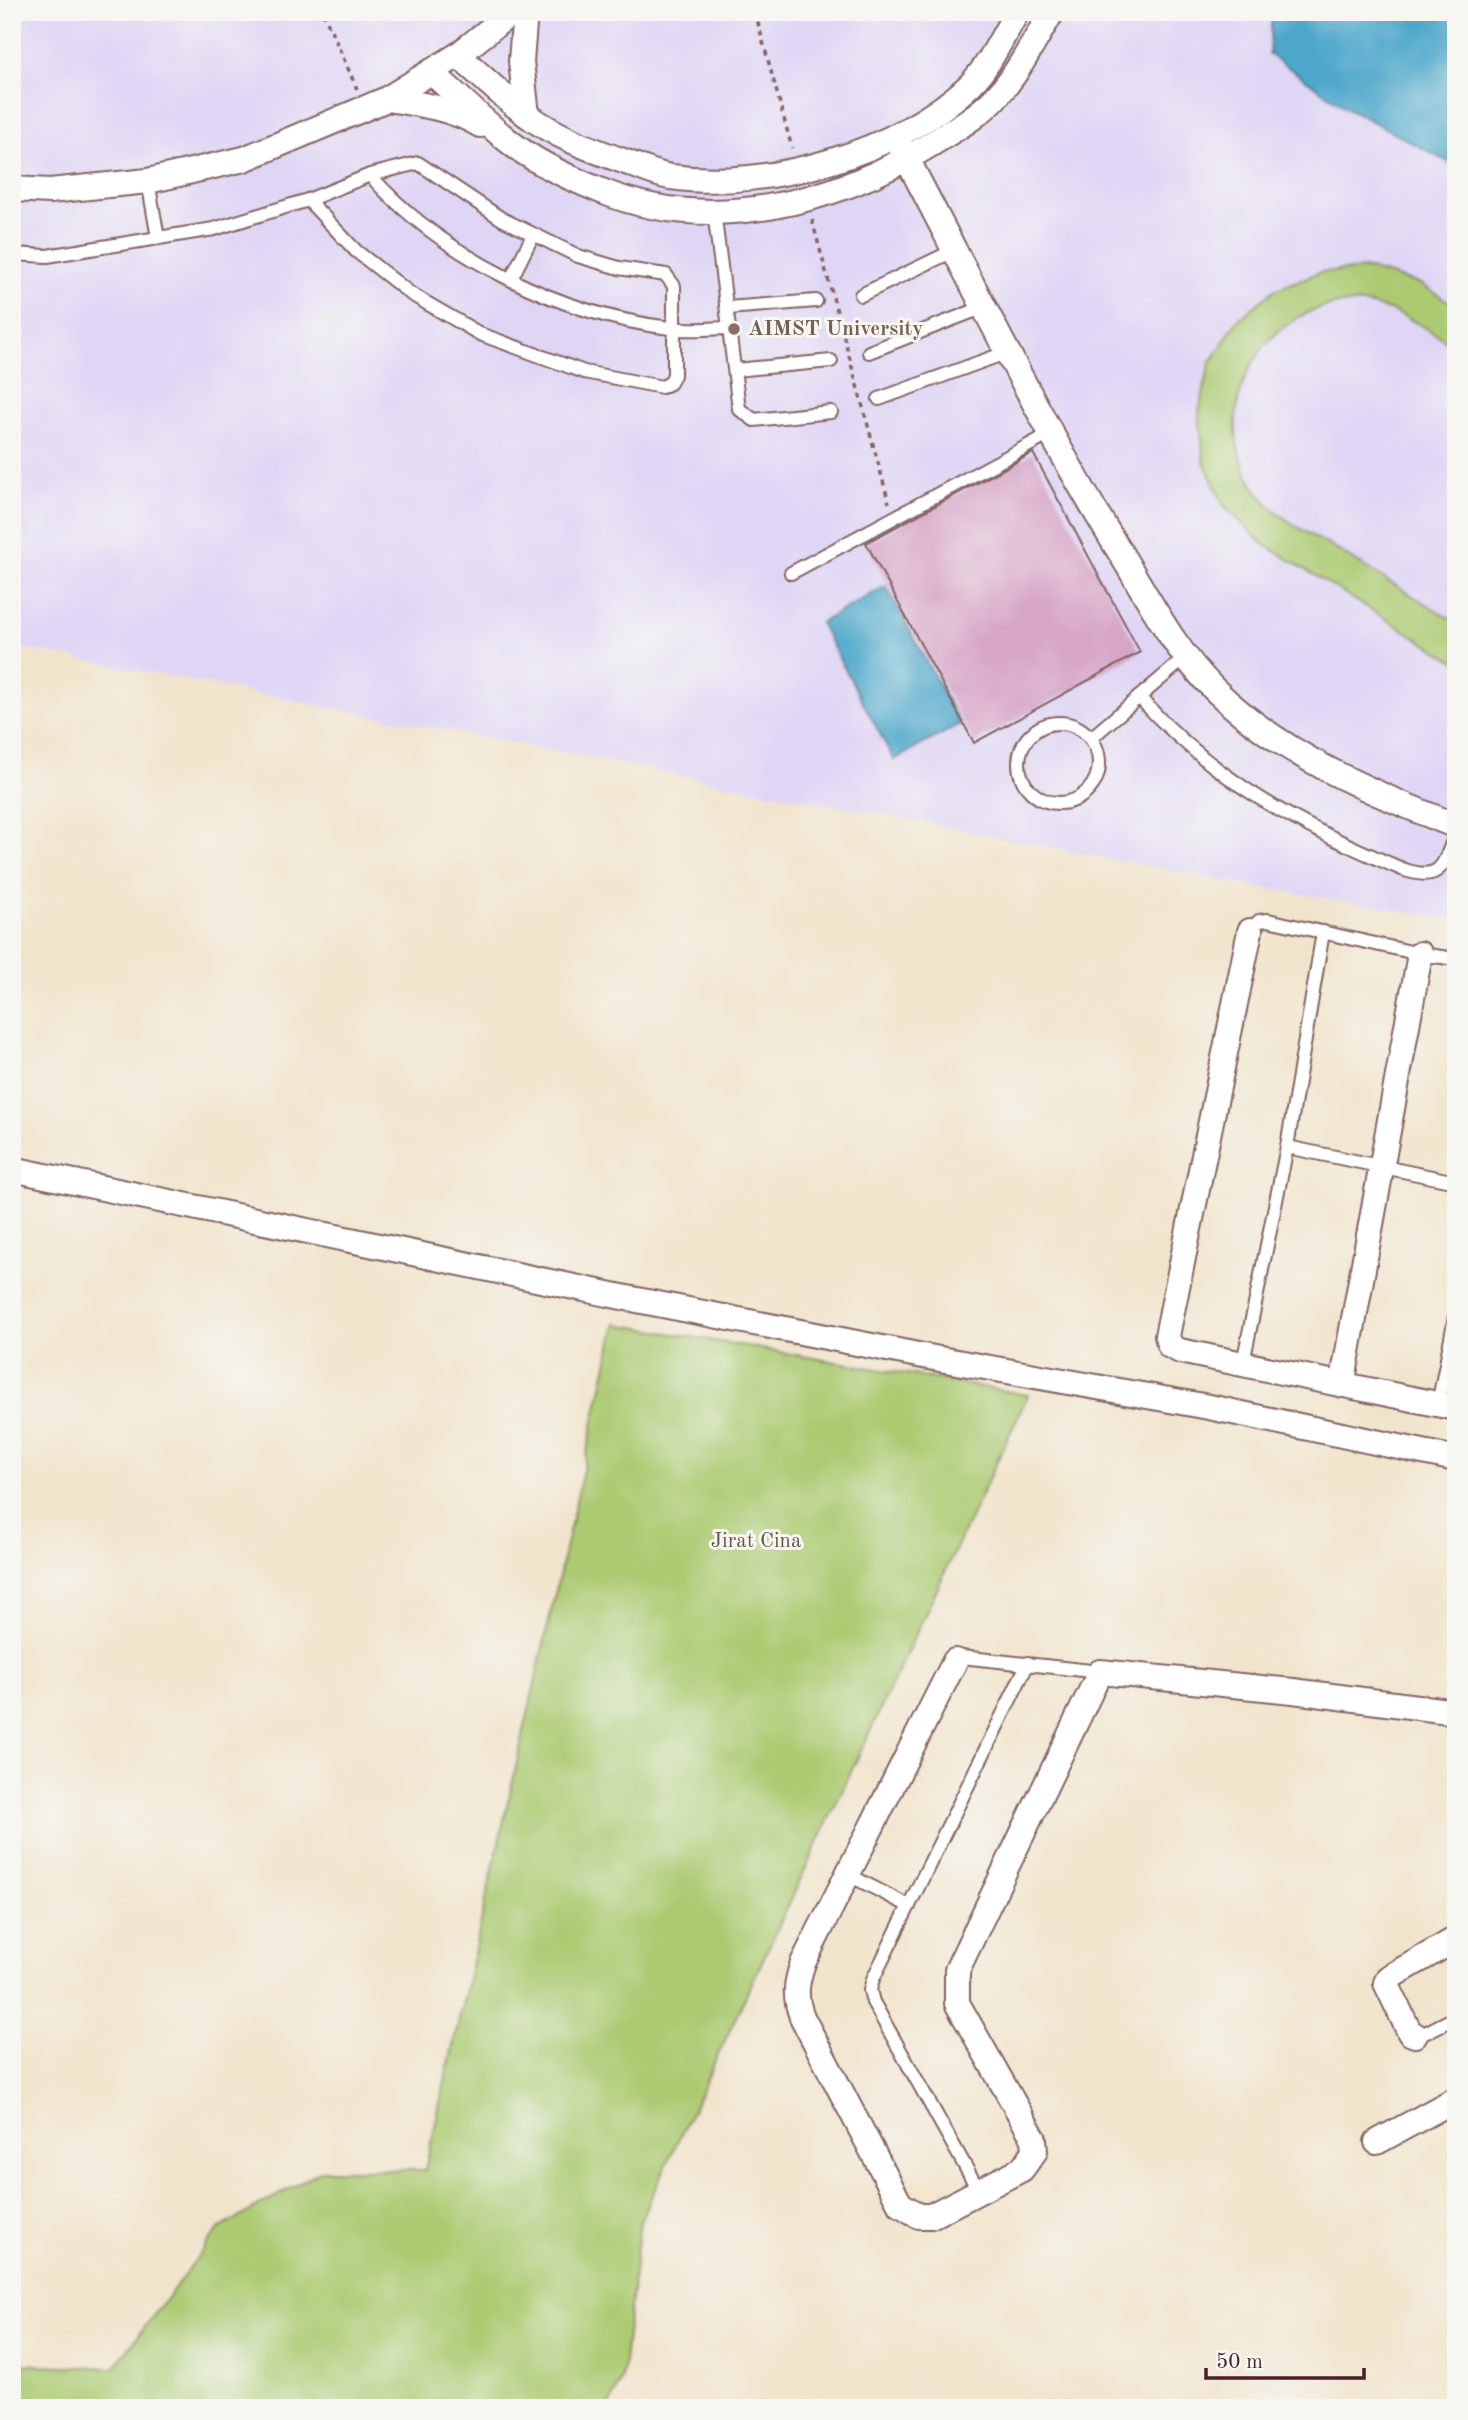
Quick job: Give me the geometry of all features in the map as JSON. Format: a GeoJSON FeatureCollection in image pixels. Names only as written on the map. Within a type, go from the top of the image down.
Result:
{"type":"FeatureCollection","features":[{"type":"Feature","properties":{"kind":"street"},"geometry":{"type":"LineString","coordinates":[[12,189],[50,191],[148,181],[244,159],[376,103],[458,55],[512,12]]}},
{"type":"Feature","properties":{"kind":"street"},"geometry":{"type":"LineString","coordinates":[[525,12],[521,61],[527,116]]}},
{"type":"Feature","properties":{"kind":"street"},"geometry":{"type":"LineString","coordinates":[[458,55],[527,116],[605,154],[669,177],[715,179],[799,170],[895,136],[951,102],[974,81],[1017,12]]}},
{"type":"Feature","properties":{"kind":"street"},"geometry":{"type":"LineString","coordinates":[[376,103],[423,104],[467,117],[599,191],[674,209],[714,212],[807,200],[860,181],[907,159],[974,117],[996,97],[1014,74],[1052,12]]}},
{"type":"Feature","properties":{"kind":"street"},"geometry":{"type":"LineString","coordinates":[[431,72],[508,141]]}},
{"type":"Feature","properties":{"kind":"street"},"geometry":{"type":"LineString","coordinates":[[895,136],[1050,434],[1185,658],[1215,690],[1272,737],[1326,770],[1456,826]]}},
{"type":"Feature","properties":{"kind":"street"},"geometry":{"type":"LineString","coordinates":[[1250,931],[1167,1336],[1170,1346],[1180,1351],[1447,1406]]}},
{"type":"Feature","properties":{"kind":"street"},"geometry":{"type":"LineString","coordinates":[[1342,1385],[1420,954]]}},
{"type":"Feature","properties":{"kind":"street"},"geometry":{"type":"LineString","coordinates":[[12,1169],[636,1300],[923,1356],[1209,1407],[1456,1459]]}},
{"type":"Feature","properties":{"kind":"street"},"geometry":{"type":"LineString","coordinates":[[955,1661],[803,1963],[795,1985],[796,2002],[802,2017],[900,2204],[919,2216],[931,2216],[1022,2169],[1035,2151],[1034,2139],[957,2003],[957,1970],[1100,1672],[1280,1690],[1456,1712]]}},
{"type":"Feature","properties":{"kind":"street"},"geometry":{"type":"LineString","coordinates":[[1415,2035],[1410,2033],[1385,1983],[1388,1978],[1456,1939]]}},
{"type":"Feature","properties":{"kind":"street"},"geometry":{"type":"LineString","coordinates":[[1377,2142],[1456,2099]]}},
{"type":"Feature","properties":{"kind":"lane"},"geometry":{"type":"LineString","coordinates":[[12,254],[47,256],[214,229],[308,200],[370,176],[418,163],[502,219],[578,256],[618,268],[666,275],[674,286],[674,375],[670,383],[662,387],[584,372],[480,334],[411,294],[356,251],[308,200]]}},
{"type":"Feature","properties":{"kind":"lane"},"geometry":{"type":"LineString","coordinates":[[370,176],[417,221],[511,279],[594,314],[672,329],[729,328]]}},
{"type":"Feature","properties":{"kind":"lane"},"geometry":{"type":"LineString","coordinates":[[148,181],[158,238]]}},
{"type":"Feature","properties":{"kind":"lane"},"geometry":{"type":"LineString","coordinates":[[714,212],[739,409],[754,420],[831,412]]}},
{"type":"Feature","properties":{"kind":"lane"},"geometry":{"type":"LineString","coordinates":[[511,279],[533,235]]}},
{"type":"Feature","properties":{"kind":"lane"},"geometry":{"type":"LineString","coordinates":[[860,295],[955,250]]}},
{"type":"Feature","properties":{"kind":"lane"},"geometry":{"type":"LineString","coordinates":[[728,308],[816,301]]}},
{"type":"Feature","properties":{"kind":"lane"},"geometry":{"type":"LineString","coordinates":[[869,352],[984,307]]}},
{"type":"Feature","properties":{"kind":"lane"},"geometry":{"type":"LineString","coordinates":[[879,399],[1008,352]]}},
{"type":"Feature","properties":{"kind":"lane"},"geometry":{"type":"LineString","coordinates":[[735,370],[831,362]]}},
{"type":"Feature","properties":{"kind":"lane"},"geometry":{"type":"LineString","coordinates":[[791,573],[1050,434]]}},
{"type":"Feature","properties":{"kind":"lane"},"geometry":{"type":"LineString","coordinates":[[1091,738],[1185,658]]}},
{"type":"Feature","properties":{"kind":"lane"},"geometry":{"type":"LineString","coordinates":[[1139,697],[1175,737],[1245,790],[1314,830],[1390,864],[1422,877],[1435,874],[1444,863],[1456,833]]}},
{"type":"Feature","properties":{"kind":"lane"},"geometry":{"type":"LineString","coordinates":[[1068,723],[1081,728],[1091,738],[1100,761],[1099,774],[1085,795],[1061,804],[1037,797],[1027,789],[1019,762],[1021,748],[1029,736],[1047,725],[1068,723]]}},
{"type":"Feature","properties":{"kind":"lane"},"geometry":{"type":"LineString","coordinates":[[1250,931],[1256,923],[1268,920],[1420,954],[1456,958]]}},
{"type":"Feature","properties":{"kind":"lane"},"geometry":{"type":"LineString","coordinates":[[1243,1363],[1287,1147],[1323,932]]}},
{"type":"Feature","properties":{"kind":"lane"},"geometry":{"type":"LineString","coordinates":[[1287,1147],[1456,1182]]}},
{"type":"Feature","properties":{"kind":"lane"},"geometry":{"type":"LineString","coordinates":[[1447,1406],[1456,1312]]}},
{"type":"Feature","properties":{"kind":"lane"},"geometry":{"type":"LineString","coordinates":[[955,1661],[961,1657],[1100,1672]]}},
{"type":"Feature","properties":{"kind":"lane"},"geometry":{"type":"LineString","coordinates":[[979,2190],[873,2002],[870,1990],[1028,1663]]}},
{"type":"Feature","properties":{"kind":"lane"},"geometry":{"type":"LineString","coordinates":[[849,1875],[909,1906]]}},
{"type":"Feature","properties":{"kind":"lane"},"geometry":{"type":"LineString","coordinates":[[1415,2035],[1419,2036],[1456,2017]]}},
{"type":"Feature","properties":{"kind":"path"},"geometry":{"type":"LineString","coordinates":[[323,12],[376,103]]}},
{"type":"Feature","properties":{"kind":"path"},"geometry":{"type":"LineString","coordinates":[[755,12],[799,170]]}},
{"type":"Feature","properties":{"kind":"path"},"geometry":{"type":"LineString","coordinates":[[807,200],[894,518]]}},
{"type":"Feature","properties":{"kind":"shaded area","name":"AIMST University"},"geometry":{"type":"Polygon","coordinates":[[[12,12],[1456,12],[1456,920],[1257,887],[12,646],[12,12]]]}},
{"type":"Feature","properties":{"kind":"green space"},"geometry":{"type":"Polygon","coordinates":[[[1369,269],[1420,284],[1456,306],[1456,347],[1413,321],[1378,306],[1331,305],[1300,317],[1274,336],[1254,361],[1241,391],[1236,423],[1240,455],[1254,487],[1282,516],[1456,622],[1456,662],[1262,543],[1224,506],[1204,462],[1199,412],[1210,364],[1236,322],[1274,290],[1320,272],[1369,269]]]}},
{"type":"Feature","properties":{"kind":"green space","name":"Jirat Cina"},"geometry":{"type":"Polygon","coordinates":[[[616,1324],[1028,1395],[640,2221],[622,2379],[609,2408],[12,2408],[12,2364],[114,2368],[219,2229],[322,2170],[425,2170],[616,1324]]]}},
{"type":"Feature","properties":{"kind":"water"},"geometry":{"type":"Polygon","coordinates":[[[1272,12],[1456,12],[1456,166],[1345,107],[1269,54],[1272,12]]]}},
{"type":"Feature","properties":{"kind":"water"},"geometry":{"type":"Polygon","coordinates":[[[886,586],[960,724],[894,760],[820,623],[886,586]]]}},
{"type":"Feature","properties":{"kind":"building"},"geometry":{"type":"Polygon","coordinates":[[[1033,453],[1140,652],[974,743],[866,543],[1033,453]]]}},
{"type":"Feature","properties":{"kind":"place","name":"AIMST University"},"geometry":{"type":"Point","coordinates":[734,329]}}]}
